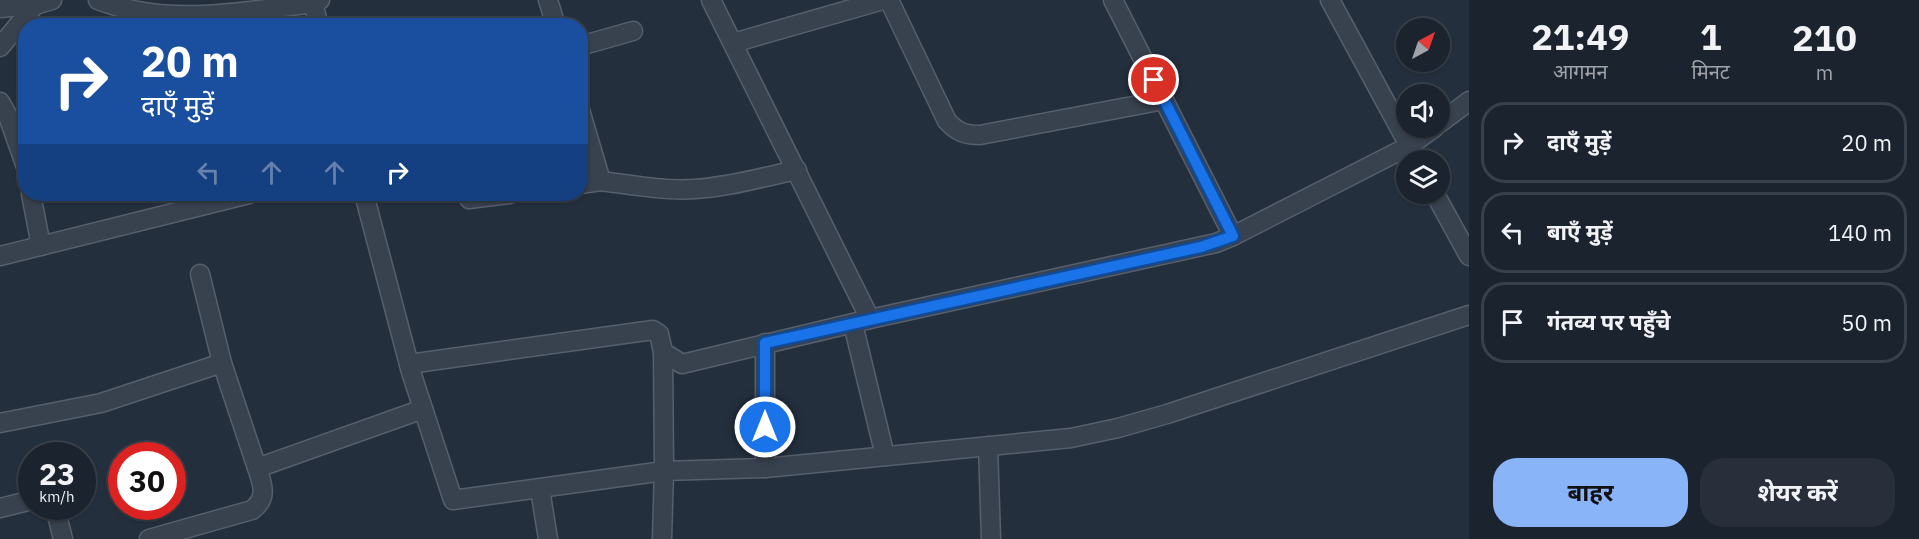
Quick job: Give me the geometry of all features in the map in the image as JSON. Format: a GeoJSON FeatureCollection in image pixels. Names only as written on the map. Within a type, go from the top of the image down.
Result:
{"type":"FeatureCollection","features":[{"type":"Feature","properties":{"kind":"street"},"geometry":{"type":"LineString","coordinates":[[98,0],[139,12],[209,16],[315,1],[318,18]]}},
{"type":"Feature","properties":{"kind":"street"},"geometry":{"type":"LineString","coordinates":[[548,0],[554,18]]}},
{"type":"Feature","properties":{"kind":"street"},"geometry":{"type":"LineString","coordinates":[[711,0],[797,170],[862,321],[885,456]]}},
{"type":"Feature","properties":{"kind":"street"},"geometry":{"type":"LineString","coordinates":[[733,44],[882,0]]}},
{"type":"Feature","properties":{"kind":"street"},"geometry":{"type":"LineString","coordinates":[[889,0],[947,121],[958,132],[980,135],[1164,100]]}},
{"type":"Feature","properties":{"kind":"street"},"geometry":{"type":"LineString","coordinates":[[1113,0],[1233,236]]}},
{"type":"Feature","properties":{"kind":"street"},"geometry":{"type":"LineString","coordinates":[[1329,0],[1411,150]]}},
{"type":"Feature","properties":{"kind":"street"},"geometry":{"type":"LineString","coordinates":[[0,8],[43,3]]}},
{"type":"Feature","properties":{"kind":"street"},"geometry":{"type":"LineString","coordinates":[[28,18],[43,3]]}},
{"type":"Feature","properties":{"kind":"street"},"geometry":{"type":"LineString","coordinates":[[0,46],[18,28]]}},
{"type":"Feature","properties":{"kind":"street"},"geometry":{"type":"LineString","coordinates":[[588,44],[633,31]]}},
{"type":"Feature","properties":{"kind":"street"},"geometry":{"type":"LineString","coordinates":[[0,102],[8,116],[18,144]]}},
{"type":"Feature","properties":{"kind":"street"},"geometry":{"type":"LineString","coordinates":[[1450,116],[1469,102]]}},
{"type":"Feature","properties":{"kind":"street"},"geometry":{"type":"LineString","coordinates":[[588,137],[601,181]]}},
{"type":"Feature","properties":{"kind":"street"},"geometry":{"type":"LineString","coordinates":[[1416,150],[1426,138]]}},
{"type":"Feature","properties":{"kind":"street"},"geometry":{"type":"LineString","coordinates":[[663,352],[682,364],[862,321],[1201,247],[1233,236],[1396,161]]}},
{"type":"Feature","properties":{"kind":"street"},"geometry":{"type":"LineString","coordinates":[[588,183],[601,181],[658,188],[693,189],[722,186],[797,170]]}},
{"type":"Feature","properties":{"kind":"street"},"geometry":{"type":"LineString","coordinates":[[32,201],[41,246]]}},
{"type":"Feature","properties":{"kind":"street"},"geometry":{"type":"LineString","coordinates":[[0,256],[221,201]]}},
{"type":"Feature","properties":{"kind":"street"},"geometry":{"type":"LineString","coordinates":[[366,201],[423,409],[453,500],[664,471],[765,468],[1071,438],[1167,414],[1469,315]]}},
{"type":"Feature","properties":{"kind":"street"},"geometry":{"type":"LineString","coordinates":[[1440,204],[1469,256]]}},
{"type":"Feature","properties":{"kind":"street"},"geometry":{"type":"LineString","coordinates":[[149,539],[252,510],[263,497],[264,489],[222,363],[200,274]]}},
{"type":"Feature","properties":{"kind":"street"},"geometry":{"type":"LineString","coordinates":[[410,364],[645,330],[652,330],[659,334],[663,352],[662,539]]}},
{"type":"Feature","properties":{"kind":"street"},"geometry":{"type":"LineString","coordinates":[[765,343],[765,468]]}},
{"type":"Feature","properties":{"kind":"street"},"geometry":{"type":"LineString","coordinates":[[0,423],[101,403],[222,363]]}},
{"type":"Feature","properties":{"kind":"street"},"geometry":{"type":"LineString","coordinates":[[257,468],[423,409]]}},
{"type":"Feature","properties":{"kind":"street"},"geometry":{"type":"LineString","coordinates":[[988,446],[991,539]]}},
{"type":"Feature","properties":{"kind":"street"},"geometry":{"type":"LineString","coordinates":[[540,489],[548,539]]}},
{"type":"Feature","properties":{"kind":"street"},"geometry":{"type":"LineString","coordinates":[[0,508],[18,504]]}},
{"type":"Feature","properties":{"kind":"street"},"geometry":{"type":"LineString","coordinates":[[58,520],[63,539]]}},
{"type":"Feature","properties":{"kind":"route"},"geometry":{"type":"LineString","coordinates":[[765,427],[765,343],[1201,247],[1233,236],[1154,80]]}}]}
